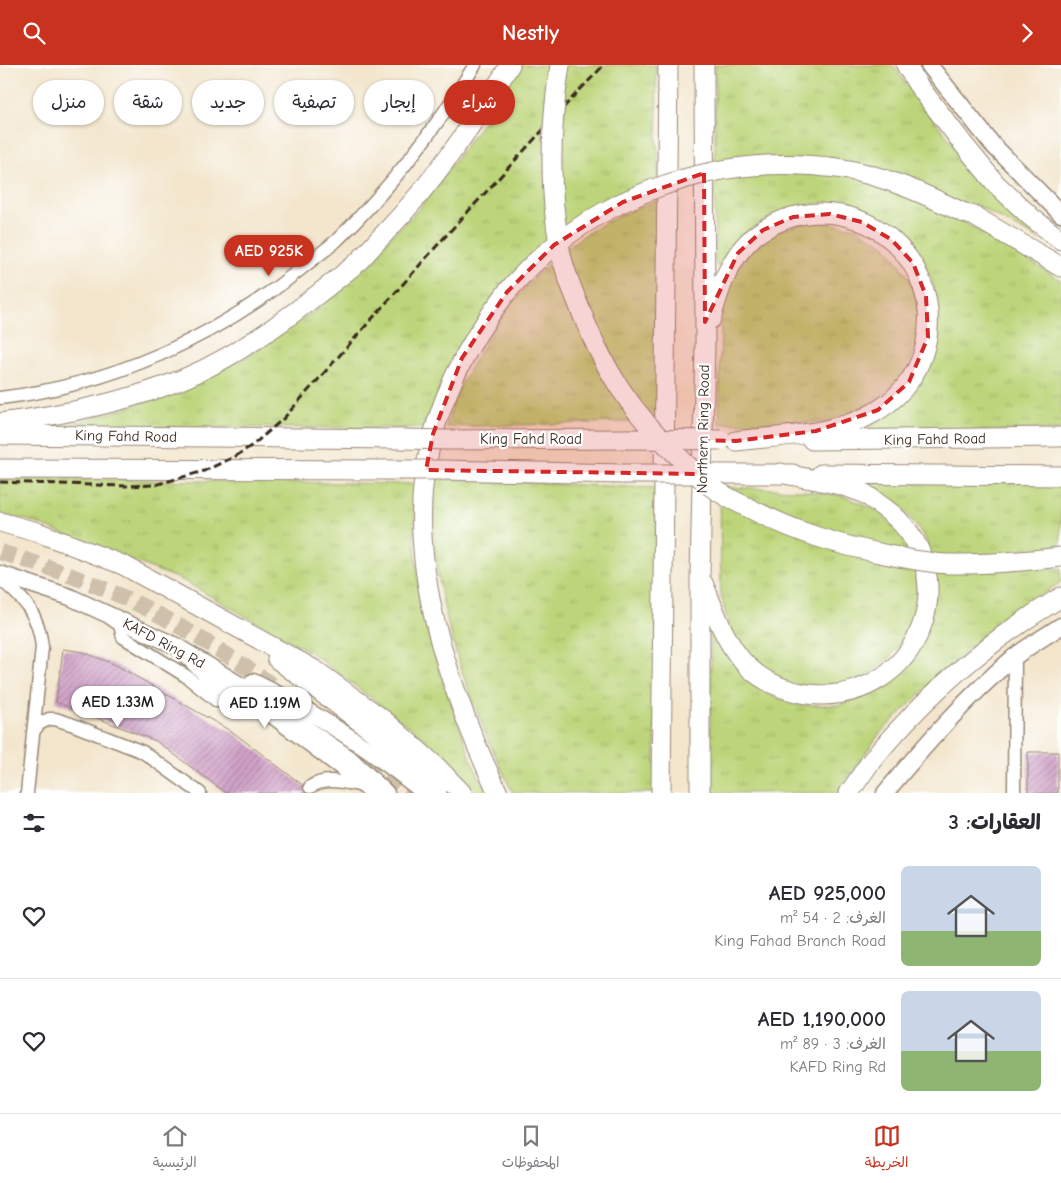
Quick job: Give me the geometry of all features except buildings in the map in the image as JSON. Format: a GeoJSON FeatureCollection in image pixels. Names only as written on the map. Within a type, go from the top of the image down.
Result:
{"type":"FeatureCollection","features":[{"type":"Feature","properties":{"kind":"highway"},"geometry":{"type":"LineString","coordinates":[[0,423],[48,417],[96,407],[145,393],[184,379],[236,352],[279,324],[359,261],[402,215],[472,126],[510,65]]}},
{"type":"Feature","properties":{"kind":"highway"},"geometry":{"type":"LineString","coordinates":[[560,65],[554,104],[551,151],[554,210],[560,251],[587,328],[606,366],[638,415],[670,449],[710,486],[730,499],[812,537],[908,559],[947,564],[1025,561],[1061,557]]}},
{"type":"Feature","properties":{"kind":"highway"},"geometry":{"type":"LineString","coordinates":[[661,793],[668,65]]}},
{"type":"Feature","properties":{"kind":"highway","name":"Northern Ring Road"},"geometry":{"type":"LineString","coordinates":[[700,793],[700,577],[705,342],[704,65]]}},
{"type":"Feature","properties":{"kind":"highway"},"geometry":{"type":"LineString","coordinates":[[906,65],[918,85],[996,184],[1031,217],[1061,240]]}},
{"type":"Feature","properties":{"kind":"highway"},"geometry":{"type":"LineString","coordinates":[[498,793],[475,743],[447,665],[433,611],[422,519],[426,466],[433,434],[442,407],[462,359],[490,313],[524,272],[554,245],[594,218],[652,189],[695,175],[732,168],[766,165],[838,168],[916,190],[974,216],[1061,267]]}},
{"type":"Feature","properties":{"kind":"highway"},"geometry":{"type":"LineString","coordinates":[[705,342],[722,283],[738,253],[763,230],[793,217],[811,213],[840,215],[862,222],[892,239],[913,263],[926,296],[928,337],[922,357],[909,382],[891,401],[864,417],[842,425],[816,431],[729,440]]}},
{"type":"Feature","properties":{"kind":"highway","name":"King Fahd Road"},"geometry":{"type":"LineString","coordinates":[[0,435],[729,440],[1061,437]]}},
{"type":"Feature","properties":{"kind":"highway"},"geometry":{"type":"LineString","coordinates":[[0,469],[398,469],[623,474],[780,473],[1061,476]]}},
{"type":"Feature","properties":{"kind":"highway"},"geometry":{"type":"LineString","coordinates":[[700,577],[734,650],[747,666],[762,678],[778,687],[810,694],[842,695],[862,689],[877,680],[892,670],[907,654],[917,638],[924,620],[927,604],[927,581],[923,557],[914,537],[892,513],[865,494],[840,486],[780,473]]}},
{"type":"Feature","properties":{"kind":"highway"},"geometry":{"type":"LineString","coordinates":[[0,522],[40,533],[123,565],[316,670],[385,721],[437,767],[462,793]]}},
{"type":"Feature","properties":{"kind":"highway"},"geometry":{"type":"LineString","coordinates":[[849,793],[873,759],[921,706],[959,671],[1000,639],[1061,597]]}},
{"type":"Feature","properties":{"kind":"highway"},"geometry":{"type":"LineString","coordinates":[[260,639],[273,656],[378,735],[412,765],[437,793]]}},
{"type":"Feature","properties":{"kind":"main road"},"geometry":{"type":"LineString","coordinates":[[928,65],[992,145],[1061,214]]}},
{"type":"Feature","properties":{"kind":"main road","name":"KAFD Ring Rd"},"geometry":{"type":"LineString","coordinates":[[0,574],[44,587],[94,607],[176,646],[260,697],[349,758],[386,793]]}},
{"type":"Feature","properties":{"kind":"main road"},"geometry":{"type":"LineString","coordinates":[[885,793],[955,713],[1015,656],[1061,626]]}},
{"type":"Feature","properties":{"kind":"main road"},"geometry":{"type":"LineString","coordinates":[[176,646],[289,700],[339,729],[391,765],[425,793]]}},
{"type":"Feature","properties":{"kind":"street"},"geometry":{"type":"LineString","coordinates":[[0,399],[73,386],[114,374],[160,355],[216,328],[280,286],[336,241],[392,181],[419,149],[475,65]]}},
{"type":"Feature","properties":{"kind":"street"},"geometry":{"type":"LineString","coordinates":[[0,579],[29,606],[41,633],[42,647],[27,793]]}},
{"type":"Feature","properties":{"kind":"street"},"geometry":{"type":"LineString","coordinates":[[94,607],[120,625],[122,637],[186,676],[217,701],[236,699]]}},
{"type":"Feature","properties":{"kind":"street"},"geometry":{"type":"LineString","coordinates":[[176,646],[187,660],[209,679],[236,699],[272,718],[372,793]]}},
{"type":"Feature","properties":{"kind":"street"},"geometry":{"type":"LineString","coordinates":[[1014,793],[1015,656]]}},
{"type":"Feature","properties":{"kind":"street"},"geometry":{"type":"LineString","coordinates":[[34,732],[39,724],[49,719],[71,724],[143,752],[200,793]]}},
{"type":"Feature","properties":{"kind":"street"},"geometry":{"type":"LineString","coordinates":[[310,787],[317,782],[330,780],[359,785]]}},
{"type":"Feature","properties":{"kind":"highlighted area"},"geometry":{"type":"Polygon","coordinates":[[[704,173],[705,322],[738,253],[763,230],[793,217],[830,214],[862,222],[892,240],[913,263],[926,296],[928,337],[909,382],[878,410],[816,431],[736,441],[703,440],[702,474],[426,470],[433,434],[462,358],[507,292],[554,245],[623,202],[704,173]]]}},
{"type":"Feature","properties":{"kind":"green space"},"geometry":{"type":"Polygon","coordinates":[[[515,65],[656,65],[658,178],[641,183],[585,211],[500,288],[446,377],[425,428],[62,427],[133,406],[242,360],[319,308],[419,209],[481,125],[515,125],[515,80],[507,80],[515,65]]]}},
{"type":"Feature","properties":{"kind":"green space"},"geometry":{"type":"Polygon","coordinates":[[[715,65],[893,65],[981,180],[1040,240],[974,204],[964,222],[1061,280],[1061,430],[894,431],[866,429],[900,406],[918,381],[935,350],[939,310],[932,280],[919,258],[897,230],[865,212],[827,202],[786,209],[749,230],[726,255],[718,267],[715,262],[715,65]]]}},
{"type":"Feature","properties":{"kind":"green space"},"geometry":{"type":"Polygon","coordinates":[[[658,200],[658,421],[446,427],[460,387],[482,348],[507,310],[536,276],[552,260],[588,233],[605,223],[658,200]]]}},
{"type":"Feature","properties":{"kind":"green space"},"geometry":{"type":"Polygon","coordinates":[[[812,221],[856,228],[886,246],[908,276],[917,302],[919,340],[904,375],[880,397],[853,414],[825,422],[719,424],[721,320],[728,284],[751,250],[774,232],[812,221]]]}},
{"type":"Feature","properties":{"kind":"green space"},"geometry":{"type":"Polygon","coordinates":[[[0,478],[416,484],[414,528],[420,606],[441,675],[473,764],[487,793],[472,793],[423,737],[313,654],[182,580],[28,520],[0,514],[0,478]]]}},
{"type":"Feature","properties":{"kind":"green space"},"geometry":{"type":"Polygon","coordinates":[[[434,479],[656,488],[655,793],[513,793],[473,703],[453,641],[438,577],[434,544],[434,479]]]}},
{"type":"Feature","properties":{"kind":"green space"},"geometry":{"type":"Polygon","coordinates":[[[864,482],[1061,482],[1061,544],[1047,548],[1048,570],[1061,568],[1061,582],[1002,620],[944,671],[880,733],[837,793],[710,793],[711,612],[734,664],[763,692],[796,705],[839,705],[876,690],[913,659],[934,574],[926,539],[902,507],[864,482]]]}},
{"type":"Feature","properties":{"kind":"green space"},"geometry":{"type":"Polygon","coordinates":[[[720,487],[798,490],[844,496],[878,511],[904,538],[916,569],[919,599],[906,636],[888,660],[861,679],[824,688],[793,686],[753,662],[731,635],[721,595],[720,487]]]}},
{"type":"Feature","properties":{"kind":"tunnel"},"geometry":{"type":"LineString","coordinates":[[0,552],[42,565],[124,597],[178,625],[277,688]]}},
{"type":"Feature","properties":{"kind":"tunnel"},"geometry":{"type":"LineString","coordinates":[[349,745],[407,793]]}},
{"type":"Feature","properties":{"kind":"railway"},"geometry":{"type":"LineString","coordinates":[[0,482],[127,486],[155,485],[204,471],[236,456],[254,444],[284,418],[442,240],[604,65]]}}]}
